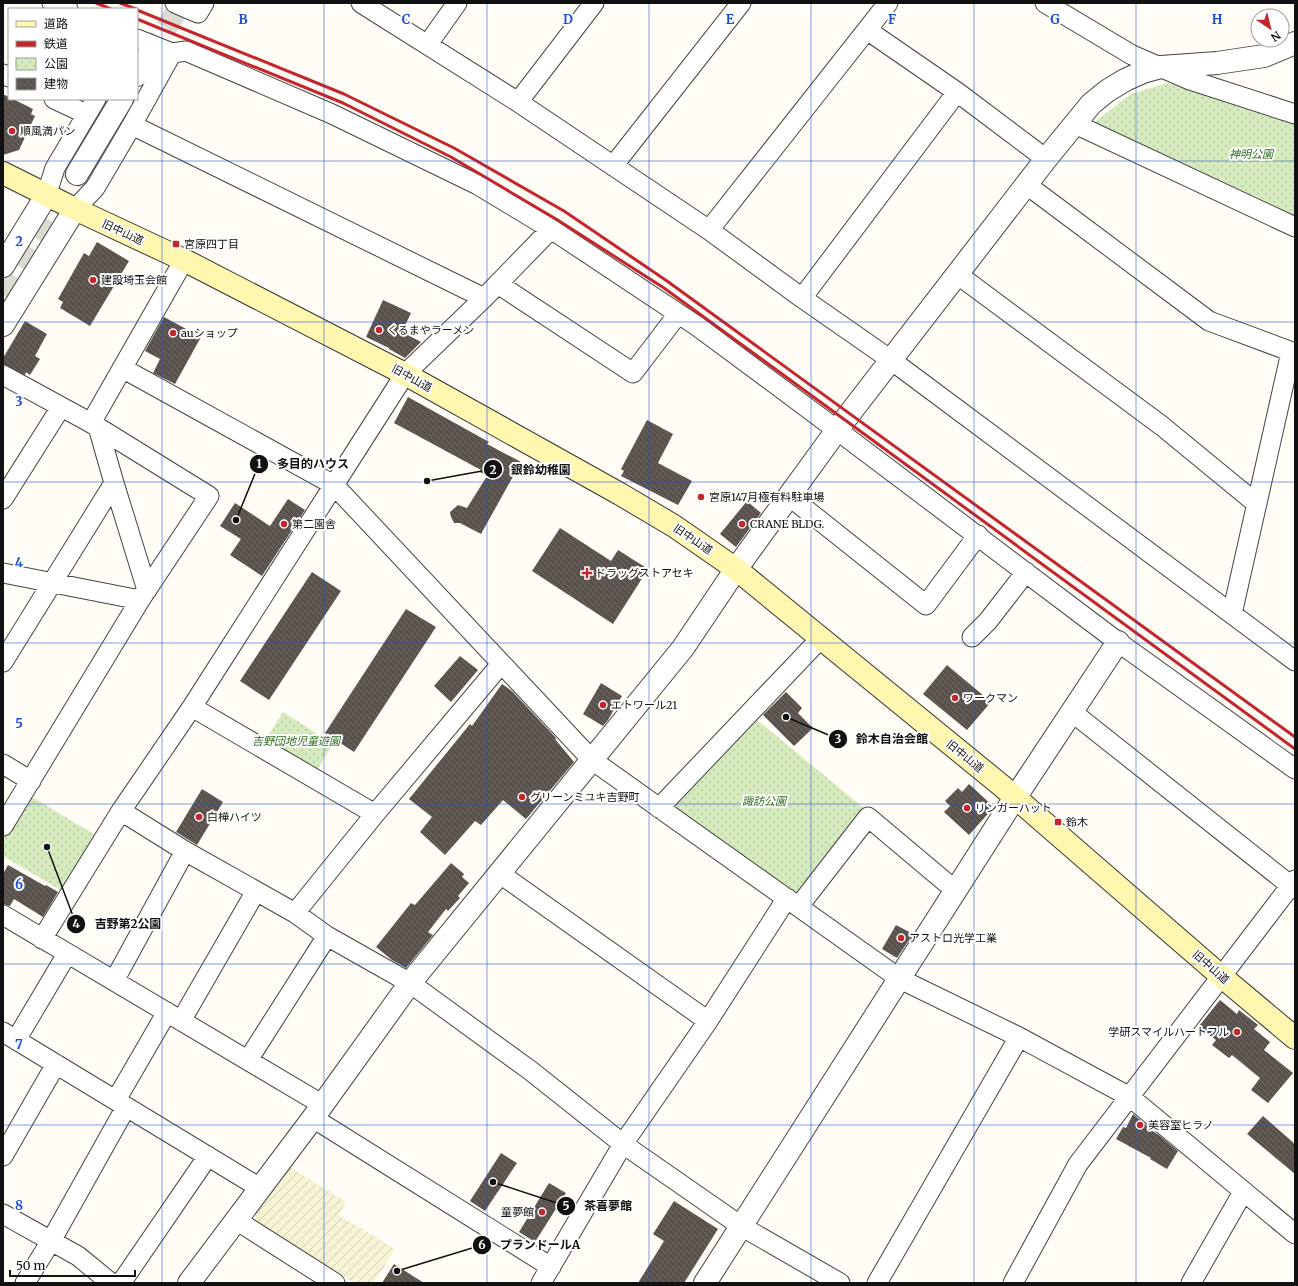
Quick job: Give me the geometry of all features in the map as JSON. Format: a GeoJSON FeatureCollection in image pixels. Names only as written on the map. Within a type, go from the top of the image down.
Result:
{"type":"FeatureCollection","features":[{"type":"Feature","properties":{"kind":"main road","name":"旧中山道"},"geometry":{"type":"LineString","coordinates":[[3,173],[75,210],[184,260],[405,374],[620,494],[674,526],[736,569],[1015,797],[1221,976],[1295,1038]]}},
{"type":"Feature","properties":{"kind":"street"},"geometry":{"type":"LineString","coordinates":[[52,3],[65,8]]}},
{"type":"Feature","properties":{"kind":"street"},"geometry":{"type":"LineString","coordinates":[[175,3],[198,13],[204,3]]}},
{"type":"Feature","properties":{"kind":"street"},"geometry":{"type":"LineString","coordinates":[[361,3],[518,102],[709,230],[802,298],[891,360],[1295,661]]}},
{"type":"Feature","properties":{"kind":"street"},"geometry":{"type":"LineString","coordinates":[[428,44],[457,3]]}},
{"type":"Feature","properties":{"kind":"street"},"geometry":{"type":"LineString","coordinates":[[518,102],[594,3]]}},
{"type":"Feature","properties":{"kind":"street"},"geometry":{"type":"LineString","coordinates":[[613,166],[741,3]]}},
{"type":"Feature","properties":{"kind":"street"},"geometry":{"type":"LineString","coordinates":[[709,230],[888,3]]}},
{"type":"Feature","properties":{"kind":"street"},"geometry":{"type":"LineString","coordinates":[[1045,3],[1132,55],[1161,68],[1190,80],[1295,114]]}},
{"type":"Feature","properties":{"kind":"street"},"geometry":{"type":"LineString","coordinates":[[867,30],[957,92],[1046,159]]}},
{"type":"Feature","properties":{"kind":"street"},"geometry":{"type":"LineString","coordinates":[[189,1283],[318,1111],[410,983],[683,648],[736,569],[837,430],[1046,159],[1091,104],[1107,91],[1125,80],[1143,72],[1161,68],[1217,63],[1264,56],[1295,43]]}},
{"type":"Feature","properties":{"kind":"street"},"geometry":{"type":"LineString","coordinates":[[141,57],[186,51],[332,114],[478,185],[551,229],[678,314],[837,430],[1118,642],[1295,769]]}},
{"type":"Feature","properties":{"kind":"street"},"geometry":{"type":"LineString","coordinates":[[3,325],[75,210],[94,188],[132,125],[172,53]]}},
{"type":"Feature","properties":{"kind":"street"},"geometry":{"type":"LineString","coordinates":[[802,298],[957,92]]}},
{"type":"Feature","properties":{"kind":"street"},"geometry":{"type":"LineString","coordinates":[[3,266],[46,196],[55,168],[91,107],[59,100]]}},
{"type":"Feature","properties":{"kind":"street"},"geometry":{"type":"LineString","coordinates":[[77,174],[121,100]]}},
{"type":"Feature","properties":{"kind":"street"},"geometry":{"type":"LineString","coordinates":[[1075,124],[1295,227]]}},
{"type":"Feature","properties":{"kind":"street"},"geometry":{"type":"LineString","coordinates":[[132,125],[484,298]]}},
{"type":"Feature","properties":{"kind":"street"},"geometry":{"type":"LineString","coordinates":[[1027,185],[1209,321],[1293,353],[1232,614]]}},
{"type":"Feature","properties":{"kind":"street"},"geometry":{"type":"LineString","coordinates":[[42,939],[121,811],[192,707],[405,374],[484,298],[551,229]]}},
{"type":"Feature","properties":{"kind":"street"},"geometry":{"type":"LineString","coordinates":[[143,595],[114,483],[95,425],[122,368],[184,260]]}},
{"type":"Feature","properties":{"kind":"street"},"geometry":{"type":"LineString","coordinates":[[957,274],[1162,426],[1257,504]]}},
{"type":"Feature","properties":{"kind":"street"},"geometry":{"type":"LineString","coordinates":[[3,278],[12,282],[22,293]]}},
{"type":"Feature","properties":{"kind":"street"},"geometry":{"type":"LineString","coordinates":[[498,284],[633,373],[678,314]]}},
{"type":"Feature","properties":{"kind":"street"},"geometry":{"type":"LineString","coordinates":[[122,368],[334,485],[592,760],[900,979],[1019,1036],[1130,1097],[1295,1234]]}},
{"type":"Feature","properties":{"kind":"street"},"geometry":{"type":"LineString","coordinates":[[3,375],[95,425],[209,496],[143,595],[3,826]]}},
{"type":"Feature","properties":{"kind":"street"},"geometry":{"type":"LineString","coordinates":[[3,499],[61,407]]}},
{"type":"Feature","properties":{"kind":"street"},"geometry":{"type":"LineString","coordinates":[[3,662],[114,483]]}},
{"type":"Feature","properties":{"kind":"street"},"geometry":{"type":"LineString","coordinates":[[789,496],[926,605],[978,536]]}},
{"type":"Feature","properties":{"kind":"street"},"geometry":{"type":"LineString","coordinates":[[972,637],[988,621],[1026,572]]}},
{"type":"Feature","properties":{"kind":"street"},"geometry":{"type":"LineString","coordinates":[[3,573],[52,583],[143,595]]}},
{"type":"Feature","properties":{"kind":"street"},"geometry":{"type":"LineString","coordinates":[[659,808],[821,638]]}},
{"type":"Feature","properties":{"kind":"street"},"geometry":{"type":"LineString","coordinates":[[705,1283],[1015,797],[1118,642]]}},
{"type":"Feature","properties":{"kind":"street"},"geometry":{"type":"LineString","coordinates":[[295,913],[375,814],[501,664]]}},
{"type":"Feature","properties":{"kind":"street"},"geometry":{"type":"LineString","coordinates":[[192,707],[375,814]]}},
{"type":"Feature","properties":{"kind":"street"},"geometry":{"type":"LineString","coordinates":[[1013,1283],[1078,1164],[1221,976],[1294,884],[1072,712]]}},
{"type":"Feature","properties":{"kind":"street"},"geometry":{"type":"LineString","coordinates":[[3,764],[30,781]]}},
{"type":"Feature","properties":{"kind":"street"},"geometry":{"type":"LineString","coordinates":[[121,811],[185,851],[295,913],[327,936],[410,983],[531,1071],[623,1144],[741,1226],[840,1283]]}},
{"type":"Feature","properties":{"kind":"street"},"geometry":{"type":"LineString","coordinates":[[3,916],[248,1060],[546,1275],[623,1144],[708,1021],[793,902],[868,817],[956,891]]}},
{"type":"Feature","properties":{"kind":"street"},"geometry":{"type":"LineString","coordinates":[[114,981],[185,851]]}},
{"type":"Feature","properties":{"kind":"street"},"geometry":{"type":"LineString","coordinates":[[499,873],[708,1021]]}},
{"type":"Feature","properties":{"kind":"street"},"geometry":{"type":"LineString","coordinates":[[25,1283],[51,1241],[121,1103],[174,1016],[256,891]]}},
{"type":"Feature","properties":{"kind":"street"},"geometry":{"type":"LineString","coordinates":[[248,1060],[327,936]]}},
{"type":"Feature","properties":{"kind":"street"},"geometry":{"type":"LineString","coordinates":[[67,954],[9,1036],[260,1188]]}},
{"type":"Feature","properties":{"kind":"street"},"geometry":{"type":"LineString","coordinates":[[877,1283],[1019,1036]]}},
{"type":"Feature","properties":{"kind":"street"},"geometry":{"type":"LineString","coordinates":[[3,1156],[56,1064]]}},
{"type":"Feature","properties":{"kind":"street"},"geometry":{"type":"LineString","coordinates":[[121,1283],[208,1156]]}},
{"type":"Feature","properties":{"kind":"street"},"geometry":{"type":"LineString","coordinates":[[1191,1283],[1243,1192]]}},
{"type":"Feature","properties":{"kind":"street"},"geometry":{"type":"LineString","coordinates":[[3,1214],[78,1256],[111,1283]]}},
{"type":"Feature","properties":{"kind":"street"},"geometry":{"type":"LineString","coordinates":[[236,1220],[335,1283]]}},
{"type":"Feature","properties":{"kind":"shaded area"},"geometry":{"type":"Polygon","coordinates":[[[290,1167],[346,1202],[339,1215],[395,1249],[374,1283],[354,1283],[256,1222],[255,1215],[290,1167]]]}},
{"type":"Feature","properties":{"kind":"green space","name":"神明公園"},"geometry":{"type":"Polygon","coordinates":[[[1167,83],[1295,124],[1295,222],[1092,124],[1131,94],[1167,83]]]}},
{"type":"Feature","properties":{"kind":"green space","name":"吉野団地児童遊園"},"geometry":{"type":"Polygon","coordinates":[[[283,712],[333,744],[315,773],[269,746],[266,739],[283,712]]]}},
{"type":"Feature","properties":{"kind":"green space","name":"諏訪公園"},"geometry":{"type":"Polygon","coordinates":[[[756,719],[866,810],[798,894],[671,807],[756,719]]]}},
{"type":"Feature","properties":{"kind":"green space"},"geometry":{"type":"Polygon","coordinates":[[[29,795],[97,836],[64,892],[3,856],[3,838],[29,795]]]}},
{"type":"Feature","properties":{"kind":"building"},"geometry":{"type":"Polygon","coordinates":[[[3,94],[8,96],[8,100],[15,100],[33,109],[31,114],[35,116],[19,150],[3,155],[3,94]]]}},
{"type":"Feature","properties":{"kind":"building","name":"建設埼玉会館"},"geometry":{"type":"Polygon","coordinates":[[[97,242],[129,261],[90,326],[60,308],[63,302],[58,299],[84,253],[89,256],[97,242]]]}},
{"type":"Feature","properties":{"kind":"building"},"geometry":{"type":"Polygon","coordinates":[[[383,300],[411,313],[402,332],[421,342],[405,358],[389,348],[366,337],[383,300]]]}},
{"type":"Feature","properties":{"kind":"building"},"geometry":{"type":"Polygon","coordinates":[[[164,317],[201,337],[175,384],[153,373],[160,359],[145,351],[164,317]]]}},
{"type":"Feature","properties":{"kind":"building"},"geometry":{"type":"Polygon","coordinates":[[[25,321],[47,334],[35,356],[40,359],[30,375],[26,372],[25,375],[3,364],[3,358],[25,321]]]}},
{"type":"Feature","properties":{"kind":"building"},"geometry":{"type":"Polygon","coordinates":[[[408,397],[489,442],[487,444],[521,462],[481,534],[460,523],[454,523],[450,512],[458,505],[467,508],[487,476],[480,472],[481,470],[394,423],[408,397]]]}},
{"type":"Feature","properties":{"kind":"building"},"geometry":{"type":"Polygon","coordinates":[[[647,420],[673,434],[658,463],[692,481],[678,505],[621,476],[624,471],[621,469],[647,420]]]}},
{"type":"Feature","properties":{"kind":"building","name":"第二園舎"},"geometry":{"type":"Polygon","coordinates":[[[288,499],[305,510],[262,576],[230,555],[241,539],[220,526],[235,503],[270,526],[288,499]]]}},
{"type":"Feature","properties":{"kind":"building","name":"CRANE BLDG."},"geometry":{"type":"Polygon","coordinates":[[[747,501],[761,513],[736,547],[720,534],[747,501]]]}},
{"type":"Feature","properties":{"kind":"building"},"geometry":{"type":"Polygon","coordinates":[[[560,528],[611,561],[618,550],[648,569],[613,624],[532,571],[560,528]]]}},
{"type":"Feature","properties":{"kind":"building"},"geometry":{"type":"Polygon","coordinates":[[[312,572],[341,591],[269,700],[240,681],[312,572]]]}},
{"type":"Feature","properties":{"kind":"building"},"geometry":{"type":"Polygon","coordinates":[[[406,609],[436,627],[354,752],[325,733],[406,609]]]}},
{"type":"Feature","properties":{"kind":"building"},"geometry":{"type":"Polygon","coordinates":[[[460,656],[478,670],[451,702],[434,686],[460,656]]]}},
{"type":"Feature","properties":{"kind":"building"},"geometry":{"type":"Polygon","coordinates":[[[947,665],[991,702],[967,730],[923,694],[947,665]]]}},
{"type":"Feature","properties":{"kind":"building","name":"エトワール21"},"geometry":{"type":"Polygon","coordinates":[[[601,683],[622,696],[603,726],[583,714],[601,683]]]}},
{"type":"Feature","properties":{"kind":"building"},"geometry":{"type":"Polygon","coordinates":[[[502,684],[512,691],[556,738],[555,739],[574,762],[526,819],[503,800],[481,825],[475,821],[445,855],[420,832],[432,817],[409,799],[470,724],[472,726],[502,684]]]}},
{"type":"Feature","properties":{"kind":"building"},"geometry":{"type":"Polygon","coordinates":[[[786,692],[802,708],[798,713],[813,728],[794,746],[763,715],[786,692]]]}},
{"type":"Feature","properties":{"kind":"building"},"geometry":{"type":"Polygon","coordinates":[[[969,784],[994,807],[969,835],[944,812],[950,806],[945,801],[958,788],[962,792],[969,784]]]}},
{"type":"Feature","properties":{"kind":"building","name":"白樺ハイツ"},"geometry":{"type":"Polygon","coordinates":[[[202,789],[223,802],[197,845],[176,832],[202,789]]]}},
{"type":"Feature","properties":{"kind":"building"},"geometry":{"type":"Polygon","coordinates":[[[451,863],[464,874],[462,877],[469,883],[458,896],[460,898],[448,911],[446,909],[428,932],[433,935],[406,968],[392,960],[376,947],[411,903],[415,905],[451,863]]]}},
{"type":"Feature","properties":{"kind":"building"},"geometry":{"type":"Polygon","coordinates":[[[8,865],[58,892],[43,917],[14,899],[10,906],[3,904],[3,874],[8,865]]]}},
{"type":"Feature","properties":{"kind":"building"},"geometry":{"type":"Polygon","coordinates":[[[896,925],[913,934],[897,958],[882,949],[896,925]]]}},
{"type":"Feature","properties":{"kind":"building"},"geometry":{"type":"Polygon","coordinates":[[[1220,1000],[1237,1014],[1239,1010],[1258,1025],[1254,1029],[1270,1042],[1264,1050],[1293,1073],[1268,1103],[1251,1090],[1260,1078],[1232,1055],[1229,1058],[1212,1045],[1216,1040],[1199,1026],[1220,1000]]]}},
{"type":"Feature","properties":{"kind":"building"},"geometry":{"type":"Polygon","coordinates":[[[1133,1114],[1150,1128],[1149,1129],[1159,1135],[1178,1151],[1167,1169],[1150,1159],[1151,1158],[1116,1139],[1123,1127],[1126,1128],[1133,1114]]]}},
{"type":"Feature","properties":{"kind":"building"},"geometry":{"type":"Polygon","coordinates":[[[1263,1116],[1295,1144],[1295,1174],[1247,1134],[1263,1116]]]}},
{"type":"Feature","properties":{"kind":"building"},"geometry":{"type":"Polygon","coordinates":[[[501,1153],[517,1163],[485,1211],[470,1201],[501,1153]]]}},
{"type":"Feature","properties":{"kind":"building","name":"童夢館"},"geometry":{"type":"Polygon","coordinates":[[[549,1183],[566,1193],[535,1242],[519,1232],[549,1183]]]}},
{"type":"Feature","properties":{"kind":"building"},"geometry":{"type":"Polygon","coordinates":[[[674,1201],[718,1229],[684,1283],[638,1283],[664,1241],[653,1234],[674,1201]]]}},
{"type":"Feature","properties":{"kind":"building"},"geometry":{"type":"Polygon","coordinates":[[[394,1264],[424,1283],[382,1283],[394,1264]]]}},
{"type":"Feature","properties":{"kind":"tunnel"},"geometry":{"type":"LineString","coordinates":[[148,56],[182,3]]}},
{"type":"Feature","properties":{"kind":"tunnel"},"geometry":{"type":"LineString","coordinates":[[3,295],[77,174]]}},
{"type":"Feature","properties":{"kind":"railway"},"geometry":{"type":"LineString","coordinates":[[96,3],[108,8]]}},
{"type":"Feature","properties":{"kind":"railway"},"geometry":{"type":"LineString","coordinates":[[120,3],[133,8]]}},
{"type":"Feature","properties":{"kind":"railway"},"geometry":{"type":"LineString","coordinates":[[138,10],[344,94],[454,148],[564,211],[667,281],[1295,737]]}},
{"type":"Feature","properties":{"kind":"railway"},"geometry":{"type":"LineString","coordinates":[[138,19],[343,103],[451,157],[556,219],[664,288],[1295,749]]}},
{"type":"Feature","properties":{"kind":"place","name":"順風満パン"},"geometry":{"type":"Point","coordinates":[12,131]}},
{"type":"Feature","properties":{"kind":"place","name":"宮原四丁目"},"geometry":{"type":"Point","coordinates":[176,244]}},
{"type":"Feature","properties":{"kind":"place","name":"建設埼玉会館"},"geometry":{"type":"Point","coordinates":[93,280]}},
{"type":"Feature","properties":{"kind":"place","name":"くるまやラーメン"},"geometry":{"type":"Point","coordinates":[379,330]}},
{"type":"Feature","properties":{"kind":"place","name":"auショップ"},"geometry":{"type":"Point","coordinates":[173,333]}},
{"type":"Feature","properties":{"kind":"place","name":"銀鈴幼稚園"},"geometry":{"type":"Point","coordinates":[427,481]}},
{"type":"Feature","properties":{"kind":"place","name":"宮原147月極有料駐車場"},"geometry":{"type":"Point","coordinates":[701,497]}},
{"type":"Feature","properties":{"kind":"place","name":"多目的ハウス"},"geometry":{"type":"Point","coordinates":[236,520]}},
{"type":"Feature","properties":{"kind":"place","name":"第二園舎"},"geometry":{"type":"Point","coordinates":[284,524]}},
{"type":"Feature","properties":{"kind":"place","name":"CRANE BLDG."},"geometry":{"type":"Point","coordinates":[742,524]}},
{"type":"Feature","properties":{"kind":"place","name":"ドラッグストアセキ"},"geometry":{"type":"Point","coordinates":[587,573]}},
{"type":"Feature","properties":{"kind":"place","name":"ワークマン"},"geometry":{"type":"Point","coordinates":[955,698]}},
{"type":"Feature","properties":{"kind":"place","name":"エトワール21"},"geometry":{"type":"Point","coordinates":[603,705]}},
{"type":"Feature","properties":{"kind":"place","name":"鈴木自治会館"},"geometry":{"type":"Point","coordinates":[786,717]}},
{"type":"Feature","properties":{"kind":"place","name":"グリーンミユキ吉野町"},"geometry":{"type":"Point","coordinates":[522,797]}},
{"type":"Feature","properties":{"kind":"place","name":"リンガーハット"},"geometry":{"type":"Point","coordinates":[967,808]}},
{"type":"Feature","properties":{"kind":"place","name":"白樺ハイツ"},"geometry":{"type":"Point","coordinates":[199,817]}},
{"type":"Feature","properties":{"kind":"place","name":"鈴木"},"geometry":{"type":"Point","coordinates":[1058,822]}},
{"type":"Feature","properties":{"kind":"place","name":"吉野第2公園"},"geometry":{"type":"Point","coordinates":[47,847]}},
{"type":"Feature","properties":{"kind":"place","name":"アストロ光学工業"},"geometry":{"type":"Point","coordinates":[901,938]}},
{"type":"Feature","properties":{"kind":"place","name":"学研スマイルハートフル"},"geometry":{"type":"Point","coordinates":[1237,1032]}},
{"type":"Feature","properties":{"kind":"place","name":"美容室ヒラノ"},"geometry":{"type":"Point","coordinates":[1140,1125]}},
{"type":"Feature","properties":{"kind":"place","name":"茶喜夢館"},"geometry":{"type":"Point","coordinates":[493,1182]}},
{"type":"Feature","properties":{"kind":"place","name":"童夢館"},"geometry":{"type":"Point","coordinates":[542,1212]}},
{"type":"Feature","properties":{"kind":"place","name":"プランドールA"},"geometry":{"type":"Point","coordinates":[397,1271]}}]}
